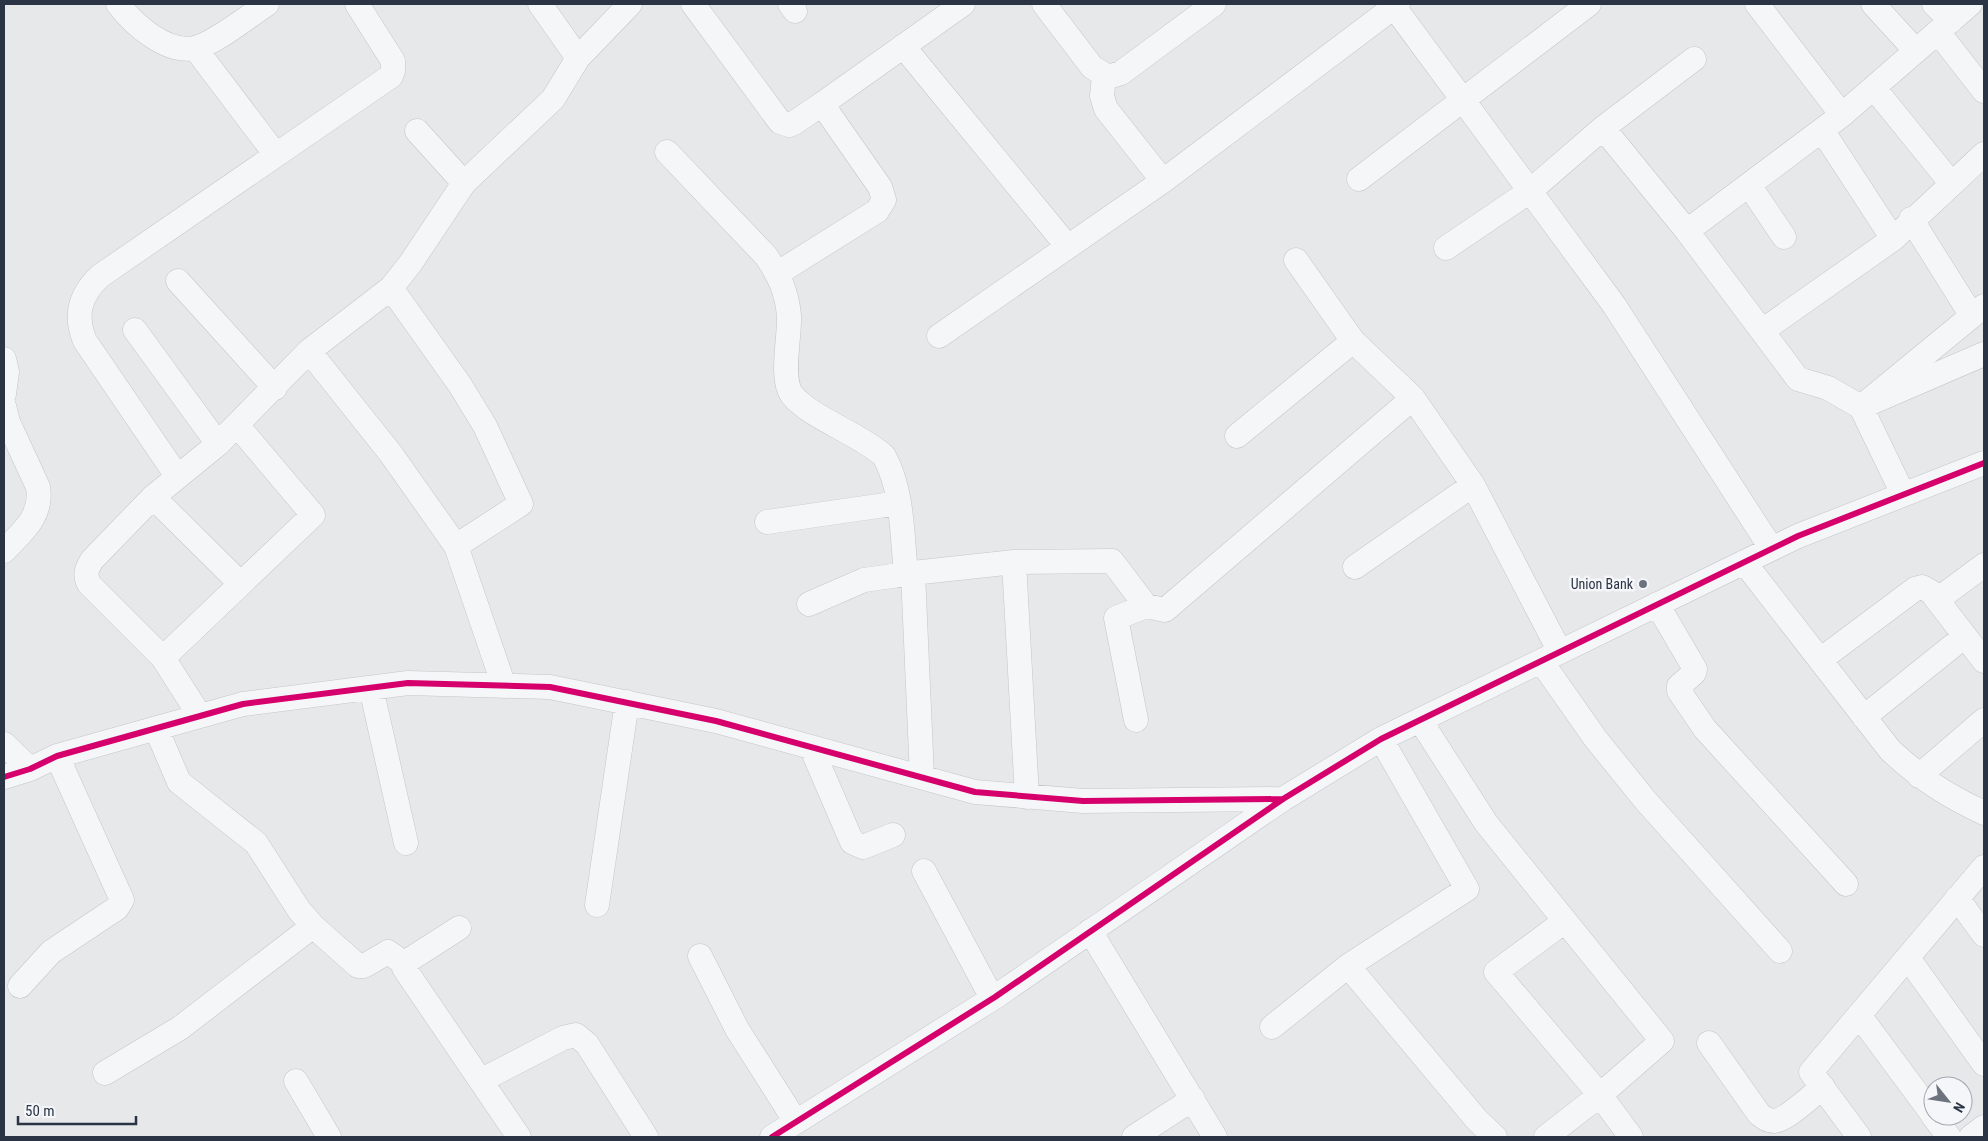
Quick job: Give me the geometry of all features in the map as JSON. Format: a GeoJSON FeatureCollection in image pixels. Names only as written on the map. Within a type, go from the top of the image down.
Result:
{"type":"FeatureCollection","features":[{"type":"Feature","properties":{"kind":"street"},"geometry":{"type":"LineString","coordinates":[[118,4],[127,16],[149,35],[172,45],[195,48],[208,43],[268,4]]}},
{"type":"Feature","properties":{"kind":"street"},"geometry":{"type":"LineString","coordinates":[[177,476],[85,341],[80,329],[81,303],[91,285],[100,276],[386,81],[394,71],[393,60],[357,4]]}},
{"type":"Feature","properties":{"kind":"street"},"geometry":{"type":"LineString","coordinates":[[540,4],[578,58]]}},
{"type":"Feature","properties":{"kind":"street"},"geometry":{"type":"LineString","coordinates":[[200,716],[163,658],[89,584],[86,578],[86,571],[92,560],[154,497],[177,476],[218,444],[309,351],[391,288],[410,264],[464,183],[553,99],[578,58],[630,4]]}},
{"type":"Feature","properties":{"kind":"street"},"geometry":{"type":"LineString","coordinates":[[693,4],[780,122],[789,125],[822,104],[963,4]]}},
{"type":"Feature","properties":{"kind":"street"},"geometry":{"type":"LineString","coordinates":[[1044,4],[1092,67],[1104,76],[1113,77],[1214,4]]}},
{"type":"Feature","properties":{"kind":"street"},"geometry":{"type":"LineString","coordinates":[[1359,179],[1464,101],[1589,4]]}},
{"type":"Feature","properties":{"kind":"street"},"geometry":{"type":"LineString","coordinates":[[1757,4],[1842,115]]}},
{"type":"Feature","properties":{"kind":"street"},"geometry":{"type":"LineString","coordinates":[[1873,4],[1916,51]]}},
{"type":"Feature","properties":{"kind":"street"},"geometry":{"type":"LineString","coordinates":[[1934,4],[1944,26],[1984,91]]}},
{"type":"Feature","properties":{"kind":"street"},"geometry":{"type":"LineString","coordinates":[[1687,231],[1842,115],[1970,4]]}},
{"type":"Feature","properties":{"kind":"street"},"geometry":{"type":"LineString","coordinates":[[939,336],[1163,182],[1395,5],[1614,305],[1771,548]]}},
{"type":"Feature","properties":{"kind":"street"},"geometry":{"type":"LineString","coordinates":[[904,46],[1068,247]]}},
{"type":"Feature","properties":{"kind":"street"},"geometry":{"type":"LineString","coordinates":[[195,48],[276,155]]}},
{"type":"Feature","properties":{"kind":"street"},"geometry":{"type":"LineString","coordinates":[[1446,248],[1530,191],[1603,128],[1694,60]]}},
{"type":"Feature","properties":{"kind":"street"},"geometry":{"type":"LineString","coordinates":[[1104,76],[1102,96],[1106,109],[1163,182]]}},
{"type":"Feature","properties":{"kind":"street"},"geometry":{"type":"LineString","coordinates":[[1874,88],[1951,183]]}},
{"type":"Feature","properties":{"kind":"street"},"geometry":{"type":"LineString","coordinates":[[778,273],[877,211],[884,200],[880,187],[822,104]]}},
{"type":"Feature","properties":{"kind":"street"},"geometry":{"type":"LineString","coordinates":[[1603,128],[1687,231],[1798,379],[1828,388],[1861,408],[1904,494]]}},
{"type":"Feature","properties":{"kind":"street"},"geometry":{"type":"LineString","coordinates":[[1822,130],[1893,239]]}},
{"type":"Feature","properties":{"kind":"street"},"geometry":{"type":"LineString","coordinates":[[417,132],[464,183]]}},
{"type":"Feature","properties":{"kind":"street"},"geometry":{"type":"LineString","coordinates":[[668,152],[766,256],[778,273],[785,290],[789,316],[787,385],[791,393],[803,404],[884,456],[888,463],[899,503],[910,574],[922,777]]}},
{"type":"Feature","properties":{"kind":"street"},"geometry":{"type":"LineString","coordinates":[[1762,331],[1893,239],[1911,219],[1984,154]]}},
{"type":"Feature","properties":{"kind":"street"},"geometry":{"type":"LineString","coordinates":[[1749,185],[1784,237]]}},
{"type":"Feature","properties":{"kind":"street"},"geometry":{"type":"LineString","coordinates":[[1861,408],[1978,311],[1911,219]]}},
{"type":"Feature","properties":{"kind":"street"},"geometry":{"type":"LineString","coordinates":[[1296,260],[1353,341],[1413,398],[1472,485],[1550,656],[1595,738],[1644,800],[1780,951]]}},
{"type":"Feature","properties":{"kind":"street"},"geometry":{"type":"LineString","coordinates":[[178,281],[274,388]]}},
{"type":"Feature","properties":{"kind":"street"},"geometry":{"type":"LineString","coordinates":[[391,288],[460,385],[485,426],[521,504],[456,546]]}},
{"type":"Feature","properties":{"kind":"street"},"geometry":{"type":"LineString","coordinates":[[135,330],[218,444]]}},
{"type":"Feature","properties":{"kind":"street"},"geometry":{"type":"LineString","coordinates":[[1237,436],[1353,341]]}},
{"type":"Feature","properties":{"kind":"street"},"geometry":{"type":"LineString","coordinates":[[309,351],[391,454],[456,546],[504,686]]}},
{"type":"Feature","properties":{"kind":"street"},"geometry":{"type":"LineString","coordinates":[[1861,408],[1984,354]]}},
{"type":"Feature","properties":{"kind":"street"},"geometry":{"type":"LineString","coordinates":[[4,359],[7,372],[4,394]]}},
{"type":"Feature","properties":{"kind":"street"},"geometry":{"type":"LineString","coordinates":[[1136,720],[1116,618],[1146,606],[1165,610],[1413,398]]}},
{"type":"Feature","properties":{"kind":"street"},"geometry":{"type":"LineString","coordinates":[[4,406],[8,422],[34,477],[40,498],[39,506],[28,526],[4,551]]}},
{"type":"Feature","properties":{"kind":"street"},"geometry":{"type":"LineString","coordinates":[[163,658],[240,583],[314,515],[237,425]]}},
{"type":"Feature","properties":{"kind":"street"},"geometry":{"type":"LineString","coordinates":[[772,1137],[992,998],[1283,799],[1381,739],[1771,548],[1984,463]]}},
{"type":"Feature","properties":{"kind":"street"},"geometry":{"type":"LineString","coordinates":[[1355,567],[1472,485]]}},
{"type":"Feature","properties":{"kind":"street"},"geometry":{"type":"LineString","coordinates":[[154,497],[240,583]]}},
{"type":"Feature","properties":{"kind":"street"},"geometry":{"type":"LineString","coordinates":[[767,522],[899,503]]}},
{"type":"Feature","properties":{"kind":"street"},"geometry":{"type":"LineString","coordinates":[[809,604],[864,580],[1014,562],[1112,562],[1146,606]]}},
{"type":"Feature","properties":{"kind":"street"},"geometry":{"type":"LineString","coordinates":[[1014,562],[1027,797]]}},
{"type":"Feature","properties":{"kind":"street"},"geometry":{"type":"LineString","coordinates":[[1744,562],[1890,750],[1918,776],[1955,799],[1984,813]]}},
{"type":"Feature","properties":{"kind":"street"},"geometry":{"type":"LineString","coordinates":[[1937,600],[1984,565]]}},
{"type":"Feature","properties":{"kind":"street"},"geometry":{"type":"LineString","coordinates":[[1820,660],[1919,587],[1928,589],[1984,659]]}},
{"type":"Feature","properties":{"kind":"street"},"geometry":{"type":"LineString","coordinates":[[1657,604],[1695,669],[1694,673],[1679,686],[1679,691],[1706,730],[1846,884]]}},
{"type":"Feature","properties":{"kind":"street"},"geometry":{"type":"LineString","coordinates":[[1864,717],[1965,636]]}},
{"type":"Feature","properties":{"kind":"street"},"geometry":{"type":"LineString","coordinates":[[4,778],[58,756],[243,704],[408,683],[550,687],[716,720],[975,792],[1083,801],[1283,799]]}},
{"type":"Feature","properties":{"kind":"street"},"geometry":{"type":"LineString","coordinates":[[371,688],[406,843]]}},
{"type":"Feature","properties":{"kind":"street"},"geometry":{"type":"LineString","coordinates":[[597,905],[627,702]]}},
{"type":"Feature","properties":{"kind":"street"},"geometry":{"type":"LineString","coordinates":[[1420,720],[1486,823],[1662,1041],[1600,1095],[1546,1137]]}},
{"type":"Feature","properties":{"kind":"street"},"geometry":{"type":"LineString","coordinates":[[1918,776],[1984,720]]}},
{"type":"Feature","properties":{"kind":"street"},"geometry":{"type":"LineString","coordinates":[[156,728],[179,782],[256,843],[285,892],[313,926],[358,966],[364,966],[388,952],[405,964]]}},
{"type":"Feature","properties":{"kind":"street"},"geometry":{"type":"LineString","coordinates":[[1272,1027],[1348,966],[1467,889],[1381,739]]}},
{"type":"Feature","properties":{"kind":"street"},"geometry":{"type":"LineString","coordinates":[[4,744],[30,769]]}},
{"type":"Feature","properties":{"kind":"street"},"geometry":{"type":"LineString","coordinates":[[810,747],[852,842],[863,847],[892,835]]}},
{"type":"Feature","properties":{"kind":"street"},"geometry":{"type":"LineString","coordinates":[[20,986],[51,952],[118,908],[122,900],[58,756]]}},
{"type":"Feature","properties":{"kind":"street"},"geometry":{"type":"LineString","coordinates":[[1852,1134],[1823,1087],[1811,1072],[1984,867]]}},
{"type":"Feature","properties":{"kind":"street"},"geometry":{"type":"LineString","coordinates":[[924,871],[992,998]]}},
{"type":"Feature","properties":{"kind":"street"},"geometry":{"type":"LineString","coordinates":[[1958,898],[1984,936]]}},
{"type":"Feature","properties":{"kind":"street"},"geometry":{"type":"LineString","coordinates":[[1565,921],[1496,972],[1600,1095],[1631,1137]]}},
{"type":"Feature","properties":{"kind":"street"},"geometry":{"type":"LineString","coordinates":[[105,1073],[180,1028],[313,926]]}},
{"type":"Feature","properties":{"kind":"street"},"geometry":{"type":"LineString","coordinates":[[405,964],[459,928]]}},
{"type":"Feature","properties":{"kind":"street"},"geometry":{"type":"LineString","coordinates":[[1090,931],[1215,1137]]}},
{"type":"Feature","properties":{"kind":"street"},"geometry":{"type":"LineString","coordinates":[[700,956],[737,1029],[796,1122]]}},
{"type":"Feature","properties":{"kind":"street"},"geometry":{"type":"LineString","coordinates":[[1908,958],[1984,1064]]}},
{"type":"Feature","properties":{"kind":"street"},"geometry":{"type":"LineString","coordinates":[[405,964],[405,971],[482,1080],[519,1137]]}},
{"type":"Feature","properties":{"kind":"street"},"geometry":{"type":"LineString","coordinates":[[1348,966],[1477,1120],[1495,1137]]}},
{"type":"Feature","properties":{"kind":"street"},"geometry":{"type":"LineString","coordinates":[[1859,1015],[1923,1102]]}},
{"type":"Feature","properties":{"kind":"street"},"geometry":{"type":"LineString","coordinates":[[482,1080],[563,1038],[576,1035],[587,1044],[646,1137]]}},
{"type":"Feature","properties":{"kind":"street"},"geometry":{"type":"LineString","coordinates":[[1709,1044],[1759,1114],[1766,1119],[1778,1120],[1786,1116],[1823,1087]]}},
{"type":"Feature","properties":{"kind":"street"},"geometry":{"type":"LineString","coordinates":[[296,1080],[329,1137]]}},
{"type":"Feature","properties":{"kind":"street"},"geometry":{"type":"LineString","coordinates":[[1134,1137],[1193,1099]]}},
{"type":"Feature","properties":{"kind":"street"},"geometry":{"type":"LineString","coordinates":[[1941,1126],[1949,1137]]}},
{"type":"Feature","properties":{"kind":"street"},"geometry":{"type":"LineString","coordinates":[[1971,1137],[1984,1127]]}},
{"type":"Feature","properties":{"kind":"cycle path"},"geometry":{"type":"LineString","coordinates":[[772,1137],[995,997],[1283,799],[1381,739],[1798,536],[1984,463]]}},
{"type":"Feature","properties":{"kind":"cycle path"},"geometry":{"type":"LineString","coordinates":[[4,777],[30,769],[57,756],[243,704],[408,683],[550,687],[716,721],[975,792],[1083,801],[1283,799]]}},
{"type":"Feature","properties":{"kind":"place","name":"Union Bank"},"geometry":{"type":"Point","coordinates":[1643,584]}}]}
